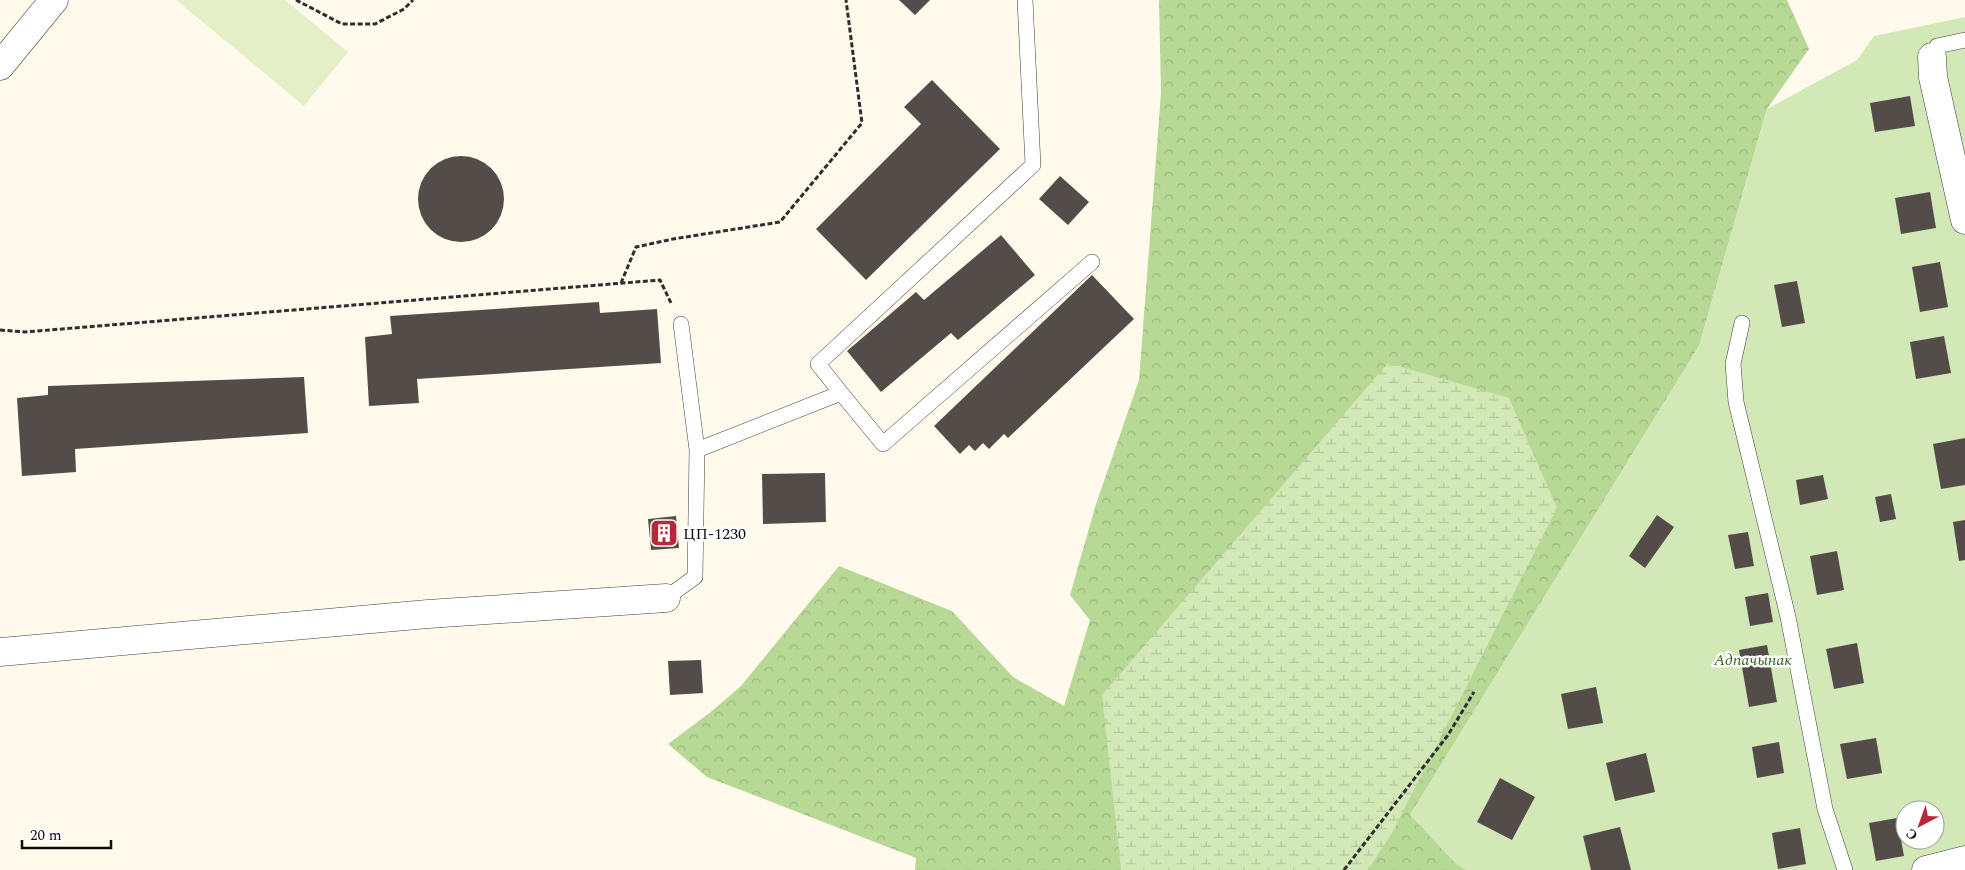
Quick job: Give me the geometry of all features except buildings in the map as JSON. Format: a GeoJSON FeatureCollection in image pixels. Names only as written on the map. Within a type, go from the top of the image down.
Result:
{"type":"FeatureCollection","features":[{"type":"Feature","properties":{"kind":"street"},"geometry":{"type":"LineString","coordinates":[[0,66],[54,0]]}},
{"type":"Feature","properties":{"kind":"street"},"geometry":{"type":"LineString","coordinates":[[1932,57],[1933,77],[1965,220]]}},
{"type":"Feature","properties":{"kind":"street"},"geometry":{"type":"LineString","coordinates":[[0,652],[428,614],[666,598]]}},
{"type":"Feature","properties":{"kind":"street"},"geometry":{"type":"LineString","coordinates":[[1926,870],[1965,860]]}},
{"type":"Feature","properties":{"kind":"lane"},"geometry":{"type":"LineString","coordinates":[[1025,0],[1033,165],[818,364],[883,444],[1092,262]]}},
{"type":"Feature","properties":{"kind":"lane"},"geometry":{"type":"LineString","coordinates":[[1932,57],[1937,46],[1965,40]]}},
{"type":"Feature","properties":{"kind":"lane"},"geometry":{"type":"LineString","coordinates":[[1742,323],[1733,364],[1736,402],[1788,617],[1825,809],[1845,870]]}},
{"type":"Feature","properties":{"kind":"lane"},"geometry":{"type":"LineString","coordinates":[[666,598],[695,577],[696,450],[681,324]]}},
{"type":"Feature","properties":{"kind":"lane"},"geometry":{"type":"LineString","coordinates":[[696,450],[841,393]]}},
{"type":"Feature","properties":{"kind":"path"},"geometry":{"type":"LineString","coordinates":[[296,0],[342,24],[375,24],[404,9],[413,0]]}},
{"type":"Feature","properties":{"kind":"path"},"geometry":{"type":"LineString","coordinates":[[621,283],[636,248],[780,222],[862,123],[846,0]]}},
{"type":"Feature","properties":{"kind":"path"},"geometry":{"type":"LineString","coordinates":[[0,330],[25,332],[660,280],[681,324]]}},
{"type":"Feature","properties":{"kind":"path"},"geometry":{"type":"LineString","coordinates":[[1344,870],[1448,736],[1474,692]]}},
{"type":"Feature","properties":{"kind":"green space"},"geometry":{"type":"Polygon","coordinates":[[[176,0],[285,0],[348,52],[304,106],[176,0]]]}},
{"type":"Feature","properties":{"kind":"green space"},"geometry":{"type":"Polygon","coordinates":[[[1159,0],[1787,0],[1809,49],[1767,109],[1699,346],[1410,815],[1477,870],[915,870],[916,858],[707,777],[668,744],[712,711],[741,686],[839,566],[952,611],[1013,677],[1064,706],[1090,620],[1070,595],[1096,504],[1139,380],[1161,93],[1159,0]]]}},
{"type":"Feature","properties":{"kind":"green space","name":"Адпачынак"},"geometry":{"type":"Polygon","coordinates":[[[1965,17],[1965,870],[1466,870],[1456,864],[1410,815],[1699,346],[1767,109],[1857,60],[1874,36],[1965,17]]]}},
{"type":"Feature","properties":{"kind":"green space"},"geometry":{"type":"Polygon","coordinates":[[[1388,363],[1509,398],[1557,508],[1392,833],[1368,870],[1121,870],[1102,695],[1388,363]]]}},
{"type":"Feature","properties":{"kind":"place","name":"ЦП-1230"},"geometry":{"type":"Point","coordinates":[664,533]}}]}
